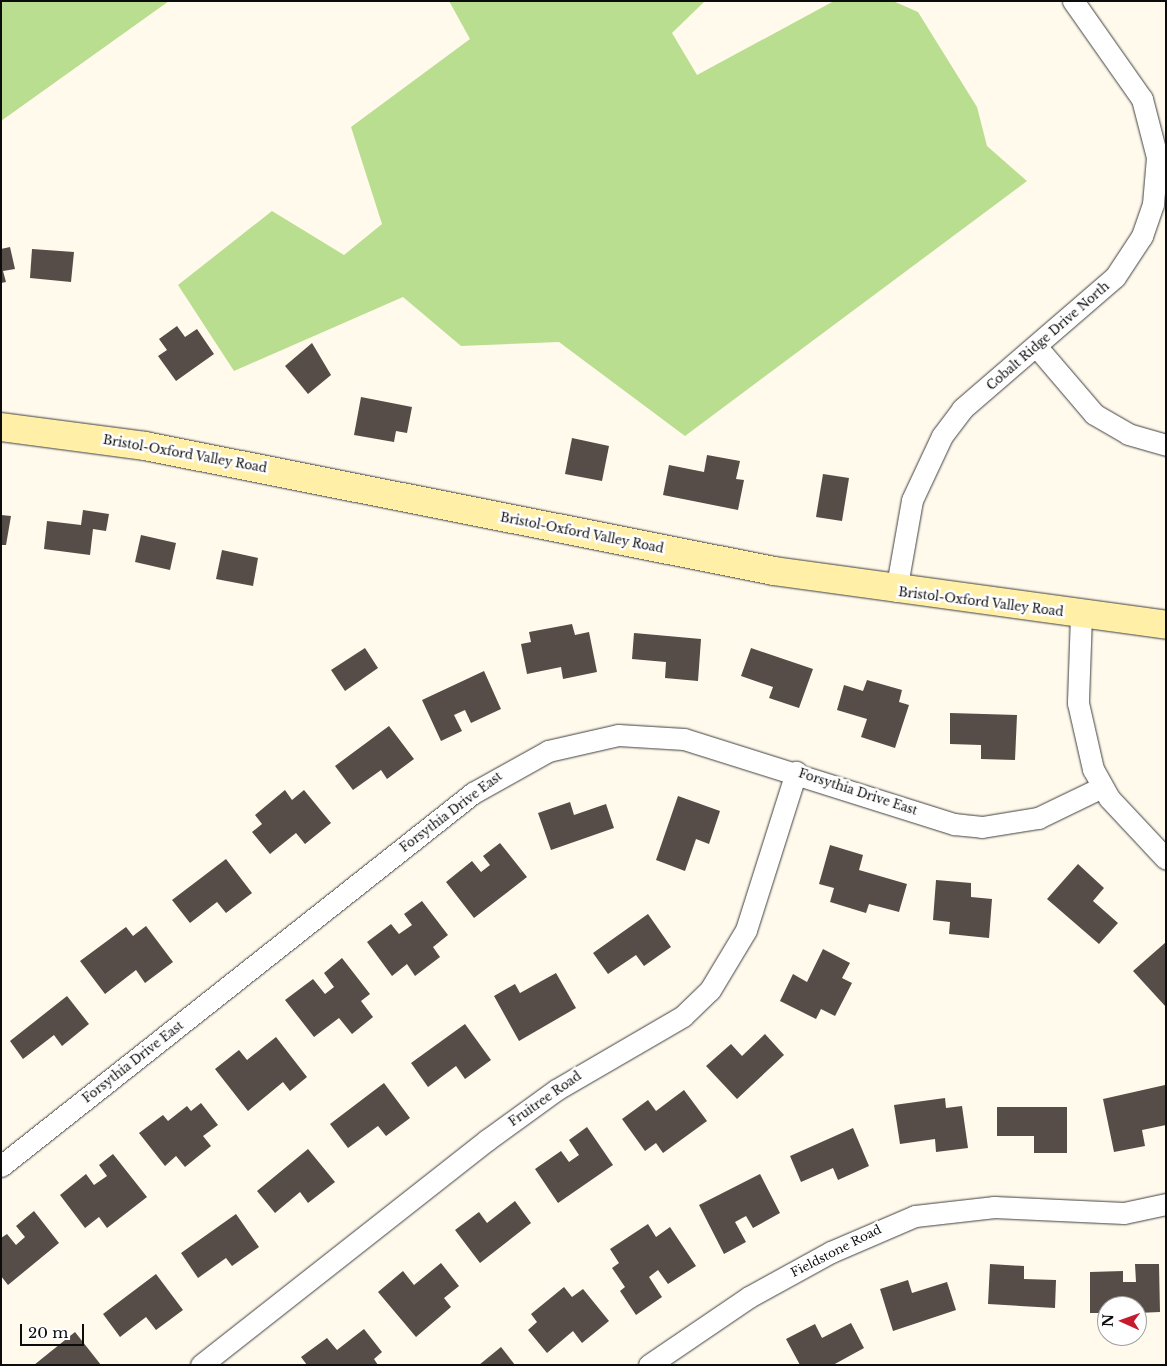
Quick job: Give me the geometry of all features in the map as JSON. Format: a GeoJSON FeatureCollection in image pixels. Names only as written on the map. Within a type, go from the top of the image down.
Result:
{"type":"FeatureCollection","features":[{"type":"Feature","properties":{"kind":"main road","name":"Bristol-Oxford Valley Road"},"geometry":{"type":"LineString","coordinates":[[1,427],[146,446],[774,571],[896,591],[1166,625]]}},
{"type":"Feature","properties":{"kind":"street","name":"Cobalt Ridge Drive North"},"geometry":{"type":"LineString","coordinates":[[896,591],[912,500],[942,436],[962,409],[1115,277],[1142,236],[1159,205],[1156,158],[1142,99],[1073,1]]}},
{"type":"Feature","properties":{"kind":"street"},"geometry":{"type":"LineString","coordinates":[[1036,346],[1094,414],[1128,434],[1166,444]]}},
{"type":"Feature","properties":{"kind":"street"},"geometry":{"type":"LineString","coordinates":[[1080,615],[1078,703],[1091,760],[1102,786],[1135,829],[1166,859]]}},
{"type":"Feature","properties":{"kind":"street","name":"Forsythia Drive East"},"geometry":{"type":"LineString","coordinates":[[1,1166],[503,772],[581,740],[650,735],[722,747],[954,824],[982,827],[1038,818],[1102,786]]}},
{"type":"Feature","properties":{"kind":"street","name":"Fruitree Road"},"geometry":{"type":"LineString","coordinates":[[201,1365],[487,1140],[556,1090],[683,1016],[710,990],[746,930],[796,772]]}},
{"type":"Feature","properties":{"kind":"street","name":"Fieldstone Road"},"geometry":{"type":"LineString","coordinates":[[649,1365],[749,1297],[847,1244],[915,1216],[994,1207],[1124,1213],[1166,1204]]}},
{"type":"Feature","properties":{"kind":"green space"},"geometry":{"type":"Polygon","coordinates":[[[1,1],[169,1],[1,121],[1,1]]]}},
{"type":"Feature","properties":{"kind":"green space"},"geometry":{"type":"Polygon","coordinates":[[[449,1],[705,1],[672,33],[697,75],[834,1],[893,1],[918,12],[977,107],[987,146],[1027,181],[685,436],[559,342],[461,346],[403,297],[234,371],[178,285],[272,211],[344,255],[382,224],[351,127],[470,39],[449,1]]]}},
{"type":"Feature","properties":{"kind":"building"},"geometry":{"type":"Polygon","coordinates":[[[10,247],[15,269],[3,271],[6,282],[1,283],[1,249],[10,247]]]}},
{"type":"Feature","properties":{"kind":"building"},"geometry":{"type":"Polygon","coordinates":[[[32,249],[74,252],[71,282],[30,278],[32,249]]]}},
{"type":"Feature","properties":{"kind":"building"},"geometry":{"type":"Polygon","coordinates":[[[177,326],[185,337],[197,329],[214,354],[176,381],[158,356],[167,350],[159,339],[177,326]]]}},
{"type":"Feature","properties":{"kind":"building"},"geometry":{"type":"Polygon","coordinates":[[[312,343],[331,375],[308,394],[285,366],[312,343]]]}},
{"type":"Feature","properties":{"kind":"building"},"geometry":{"type":"Polygon","coordinates":[[[361,397],[412,407],[407,433],[396,431],[394,442],[354,435],[361,397]]]}},
{"type":"Feature","properties":{"kind":"building"},"geometry":{"type":"Polygon","coordinates":[[[572,438],[609,446],[602,481],[565,474],[572,438]]]}},
{"type":"Feature","properties":{"kind":"building"},"geometry":{"type":"Polygon","coordinates":[[[707,455],[740,461],[736,479],[744,480],[738,510],[663,495],[669,465],[704,472],[707,455]]]}},
{"type":"Feature","properties":{"kind":"building"},"geometry":{"type":"Polygon","coordinates":[[[823,474],[849,478],[842,521],[816,517],[823,474]]]}},
{"type":"Feature","properties":{"kind":"building"},"geometry":{"type":"Polygon","coordinates":[[[83,510],[109,514],[106,531],[93,529],[90,555],[44,549],[47,521],[81,525],[83,510]]]}},
{"type":"Feature","properties":{"kind":"building"},"geometry":{"type":"Polygon","coordinates":[[[1,515],[11,516],[6,545],[1,545],[1,515]]]}},
{"type":"Feature","properties":{"kind":"building"},"geometry":{"type":"Polygon","coordinates":[[[141,535],[176,543],[170,570],[135,562],[141,535]]]}},
{"type":"Feature","properties":{"kind":"building"},"geometry":{"type":"Polygon","coordinates":[[[222,550],[258,558],[253,586],[216,579],[222,550]]]}},
{"type":"Feature","properties":{"kind":"building"},"geometry":{"type":"Polygon","coordinates":[[[572,624],[575,635],[589,632],[597,672],[563,679],[561,667],[527,674],[521,644],[531,642],[529,632],[572,624]]]}},
{"type":"Feature","properties":{"kind":"building"},"geometry":{"type":"Polygon","coordinates":[[[634,633],[701,639],[698,681],[665,678],[666,662],[632,659],[634,633]]]}},
{"type":"Feature","properties":{"kind":"building"},"geometry":{"type":"Polygon","coordinates":[[[365,648],[378,668],[345,691],[331,670],[365,648]]]}},
{"type":"Feature","properties":{"kind":"building"},"geometry":{"type":"Polygon","coordinates":[[[751,648],[813,669],[799,708],[769,698],[773,687],[741,676],[751,648]]]}},
{"type":"Feature","properties":{"kind":"building"},"geometry":{"type":"Polygon","coordinates":[[[484,671],[501,709],[471,723],[465,710],[454,715],[462,731],[441,741],[422,700],[484,671]]]}},
{"type":"Feature","properties":{"kind":"building"},"geometry":{"type":"Polygon","coordinates":[[[867,680],[902,690],[899,702],[909,705],[895,748],[861,737],[867,719],[837,710],[844,685],[863,691],[867,680]]]}},
{"type":"Feature","properties":{"kind":"building"},"geometry":{"type":"Polygon","coordinates":[[[950,713],[1017,715],[1015,760],[981,759],[981,745],[950,744],[950,713]]]}},
{"type":"Feature","properties":{"kind":"building"},"geometry":{"type":"Polygon","coordinates":[[[389,726],[414,759],[387,779],[381,770],[353,790],[335,766],[389,726]]]}},
{"type":"Feature","properties":{"kind":"building"},"geometry":{"type":"Polygon","coordinates":[[[285,790],[292,800],[304,790],[331,823],[305,844],[296,833],[270,854],[252,832],[262,824],[255,815],[285,790]]]}},
{"type":"Feature","properties":{"kind":"building"},"geometry":{"type":"Polygon","coordinates":[[[678,796],[720,811],[709,844],[696,839],[685,871],[656,860],[678,796]]]}},
{"type":"Feature","properties":{"kind":"building"},"geometry":{"type":"Polygon","coordinates":[[[570,802],[574,815],[606,804],[614,828],[551,850],[538,813],[570,802]]]}},
{"type":"Feature","properties":{"kind":"building"},"geometry":{"type":"Polygon","coordinates":[[[500,843],[527,877],[474,918],[446,882],[472,861],[481,872],[490,865],[483,856],[500,843]]]}},
{"type":"Feature","properties":{"kind":"building"},"geometry":{"type":"Polygon","coordinates":[[[830,845],[863,855],[859,870],[907,884],[899,912],[869,904],[866,913],[830,902],[834,888],[819,884],[830,845]]]}},
{"type":"Feature","properties":{"kind":"building"},"geometry":{"type":"Polygon","coordinates":[[[226,859],[252,893],[226,913],[217,902],[190,923],[172,900],[226,859]]]}},
{"type":"Feature","properties":{"kind":"building"},"geometry":{"type":"Polygon","coordinates":[[[1078,864],[1104,888],[1093,901],[1118,923],[1099,944],[1047,899],[1078,864]]]}},
{"type":"Feature","properties":{"kind":"building"},"geometry":{"type":"Polygon","coordinates":[[[936,880],[971,883],[971,897],[992,899],[989,938],[949,934],[950,922],[933,920],[936,880]]]}},
{"type":"Feature","properties":{"kind":"building"},"geometry":{"type":"Polygon","coordinates":[[[422,901],[448,935],[433,947],[440,957],[415,976],[407,964],[392,976],[367,942],[391,924],[399,934],[412,925],[404,914],[422,901]]]}},
{"type":"Feature","properties":{"kind":"building"},"geometry":{"type":"Polygon","coordinates":[[[648,914],[671,947],[644,966],[636,955],[608,974],[593,953],[648,914]]]}},
{"type":"Feature","properties":{"kind":"building"},"geometry":{"type":"Polygon","coordinates":[[[146,926],[173,962],[145,983],[136,970],[105,994],[80,961],[126,927],[133,936],[146,926]]]}},
{"type":"Feature","properties":{"kind":"building"},"geometry":{"type":"Polygon","coordinates":[[[1166,942],[1166,1007],[1133,971],[1166,942]]]}},
{"type":"Feature","properties":{"kind":"building"},"geometry":{"type":"Polygon","coordinates":[[[823,949],[850,963],[842,978],[852,983],[835,1016],[821,1009],[816,1019],[780,1001],[793,974],[807,982],[823,949]]]}},
{"type":"Feature","properties":{"kind":"building"},"geometry":{"type":"Polygon","coordinates":[[[342,958],[370,994],[361,1001],[373,1017],[352,1034],[339,1018],[314,1037],[285,1000],[313,979],[325,994],[334,987],[324,973],[342,958]]]}},
{"type":"Feature","properties":{"kind":"building"},"geometry":{"type":"Polygon","coordinates":[[[556,973],[576,1008],[519,1041],[494,996],[515,984],[520,993],[556,973]]]}},
{"type":"Feature","properties":{"kind":"building"},"geometry":{"type":"Polygon","coordinates":[[[67,996],[89,1024],[62,1046],[54,1035],[23,1059],[10,1041],[67,996]]]}},
{"type":"Feature","properties":{"kind":"building"},"geometry":{"type":"Polygon","coordinates":[[[465,1024],[491,1060],[465,1079],[456,1066],[428,1087],[411,1063],[465,1024]]]}},
{"type":"Feature","properties":{"kind":"building"},"geometry":{"type":"Polygon","coordinates":[[[765,1034],[784,1055],[737,1099],[706,1066],[731,1044],[742,1056],[765,1034]]]}},
{"type":"Feature","properties":{"kind":"building"},"geometry":{"type":"Polygon","coordinates":[[[276,1037],[307,1077],[290,1091],[283,1082],[248,1111],[215,1069],[239,1050],[247,1060],[276,1037]]]}},
{"type":"Feature","properties":{"kind":"building"},"geometry":{"type":"Polygon","coordinates":[[[384,1083],[410,1118],[386,1136],[378,1126],[348,1148],[330,1124],[384,1083]]]}},
{"type":"Feature","properties":{"kind":"building"},"geometry":{"type":"Polygon","coordinates":[[[1165,1085],[1166,1125],[1142,1130],[1145,1146],[1114,1152],[1103,1099],[1165,1085]]]}},
{"type":"Feature","properties":{"kind":"building"},"geometry":{"type":"Polygon","coordinates":[[[684,1090],[707,1121],[663,1153],[656,1143],[645,1151],[622,1119],[648,1100],[656,1111],[684,1090]]]}},
{"type":"Feature","properties":{"kind":"building"},"geometry":{"type":"Polygon","coordinates":[[[945,1098],[946,1108],[962,1106],[968,1148],[936,1152],[935,1139],[900,1144],[894,1105],[945,1098]]]}},
{"type":"Feature","properties":{"kind":"building"},"geometry":{"type":"Polygon","coordinates":[[[201,1103],[218,1125],[203,1136],[211,1146],[185,1167],[176,1156],[165,1166],[139,1133],[163,1115],[168,1121],[187,1106],[191,1111],[201,1103]]]}},
{"type":"Feature","properties":{"kind":"building"},"geometry":{"type":"Polygon","coordinates":[[[997,1107],[1067,1107],[1067,1153],[1034,1153],[1034,1136],[997,1136],[997,1107]]]}},
{"type":"Feature","properties":{"kind":"building"},"geometry":{"type":"Polygon","coordinates":[[[587,1127],[613,1165],[558,1203],[535,1169],[561,1151],[569,1162],[579,1155],[569,1140],[587,1127]]]}},
{"type":"Feature","properties":{"kind":"building"},"geometry":{"type":"Polygon","coordinates":[[[853,1128],[869,1166],[838,1180],[833,1168],[801,1182],[790,1156],[853,1128]]]}},
{"type":"Feature","properties":{"kind":"building"},"geometry":{"type":"Polygon","coordinates":[[[308,1149],[335,1182],[308,1203],[300,1192],[275,1213],[257,1191],[308,1149]]]}},
{"type":"Feature","properties":{"kind":"building"},"geometry":{"type":"Polygon","coordinates":[[[113,1154],[147,1197],[107,1228],[99,1217],[85,1228],[60,1195],[86,1174],[94,1185],[107,1176],[99,1165],[113,1154]]]}},
{"type":"Feature","properties":{"kind":"building"},"geometry":{"type":"Polygon","coordinates":[[[760,1174],[780,1213],[753,1228],[746,1216],[735,1222],[746,1242],[724,1254],[699,1205],[760,1174]]]}},
{"type":"Feature","properties":{"kind":"building"},"geometry":{"type":"Polygon","coordinates":[[[515,1201],[531,1223],[480,1263],[455,1230],[479,1212],[487,1223],[515,1201]]]}},
{"type":"Feature","properties":{"kind":"building"},"geometry":{"type":"Polygon","coordinates":[[[34,1211],[59,1243],[8,1285],[1,1276],[1,1238],[7,1234],[16,1245],[25,1237],[16,1226],[34,1211]]]}},
{"type":"Feature","properties":{"kind":"building"},"geometry":{"type":"Polygon","coordinates":[[[236,1214],[259,1247],[232,1266],[226,1258],[198,1278],[181,1253],[236,1214]]]}},
{"type":"Feature","properties":{"kind":"building"},"geometry":{"type":"Polygon","coordinates":[[[648,1224],[656,1237],[670,1227],[696,1266],[668,1284],[658,1270],[649,1277],[662,1297],[636,1315],[620,1291],[625,1287],[612,1268],[619,1263],[610,1249],[648,1224]]]}},
{"type":"Feature","properties":{"kind":"building"},"geometry":{"type":"Polygon","coordinates":[[[441,1263],[459,1286],[444,1298],[451,1307],[416,1337],[378,1292],[403,1271],[414,1285],[441,1263]]]}},
{"type":"Feature","properties":{"kind":"building"},"geometry":{"type":"Polygon","coordinates":[[[990,1264],[1024,1266],[1024,1279],[1056,1280],[1055,1308],[988,1304],[990,1264]]]}},
{"type":"Feature","properties":{"kind":"building"},"geometry":{"type":"Polygon","coordinates":[[[1135,1264],[1159,1264],[1160,1312],[1147,1313],[1147,1296],[1097,1296],[1097,1313],[1090,1313],[1090,1272],[1123,1271],[1123,1282],[1136,1282],[1135,1264]]]}},
{"type":"Feature","properties":{"kind":"building"},"geometry":{"type":"Polygon","coordinates":[[[156,1274],[183,1310],[156,1330],[146,1317],[120,1337],[103,1314],[156,1274]]]}},
{"type":"Feature","properties":{"kind":"building"},"geometry":{"type":"Polygon","coordinates":[[[908,1280],[912,1293],[947,1282],[956,1310],[893,1331],[880,1289],[908,1280]]]}},
{"type":"Feature","properties":{"kind":"building"},"geometry":{"type":"Polygon","coordinates":[[[564,1287],[572,1297],[583,1289],[609,1321],[582,1343],[573,1331],[547,1353],[528,1330],[537,1322],[531,1314],[564,1287]]]}},
{"type":"Feature","properties":{"kind":"building"},"geometry":{"type":"Polygon","coordinates":[[[851,1323],[864,1348],[833,1365],[800,1365],[786,1339],[815,1324],[822,1338],[851,1323]]]}},
{"type":"Feature","properties":{"kind":"building"},"geometry":{"type":"Polygon","coordinates":[[[364,1329],[382,1352],[374,1359],[378,1365],[307,1365],[301,1357],[327,1338],[337,1350],[364,1329]]]}},
{"type":"Feature","properties":{"kind":"building"},"geometry":{"type":"Polygon","coordinates":[[[75,1332],[101,1365],[34,1365],[75,1332]]]}},
{"type":"Feature","properties":{"kind":"building"},"geometry":{"type":"Polygon","coordinates":[[[501,1347],[515,1365],[479,1365],[501,1347]]]}}]}
